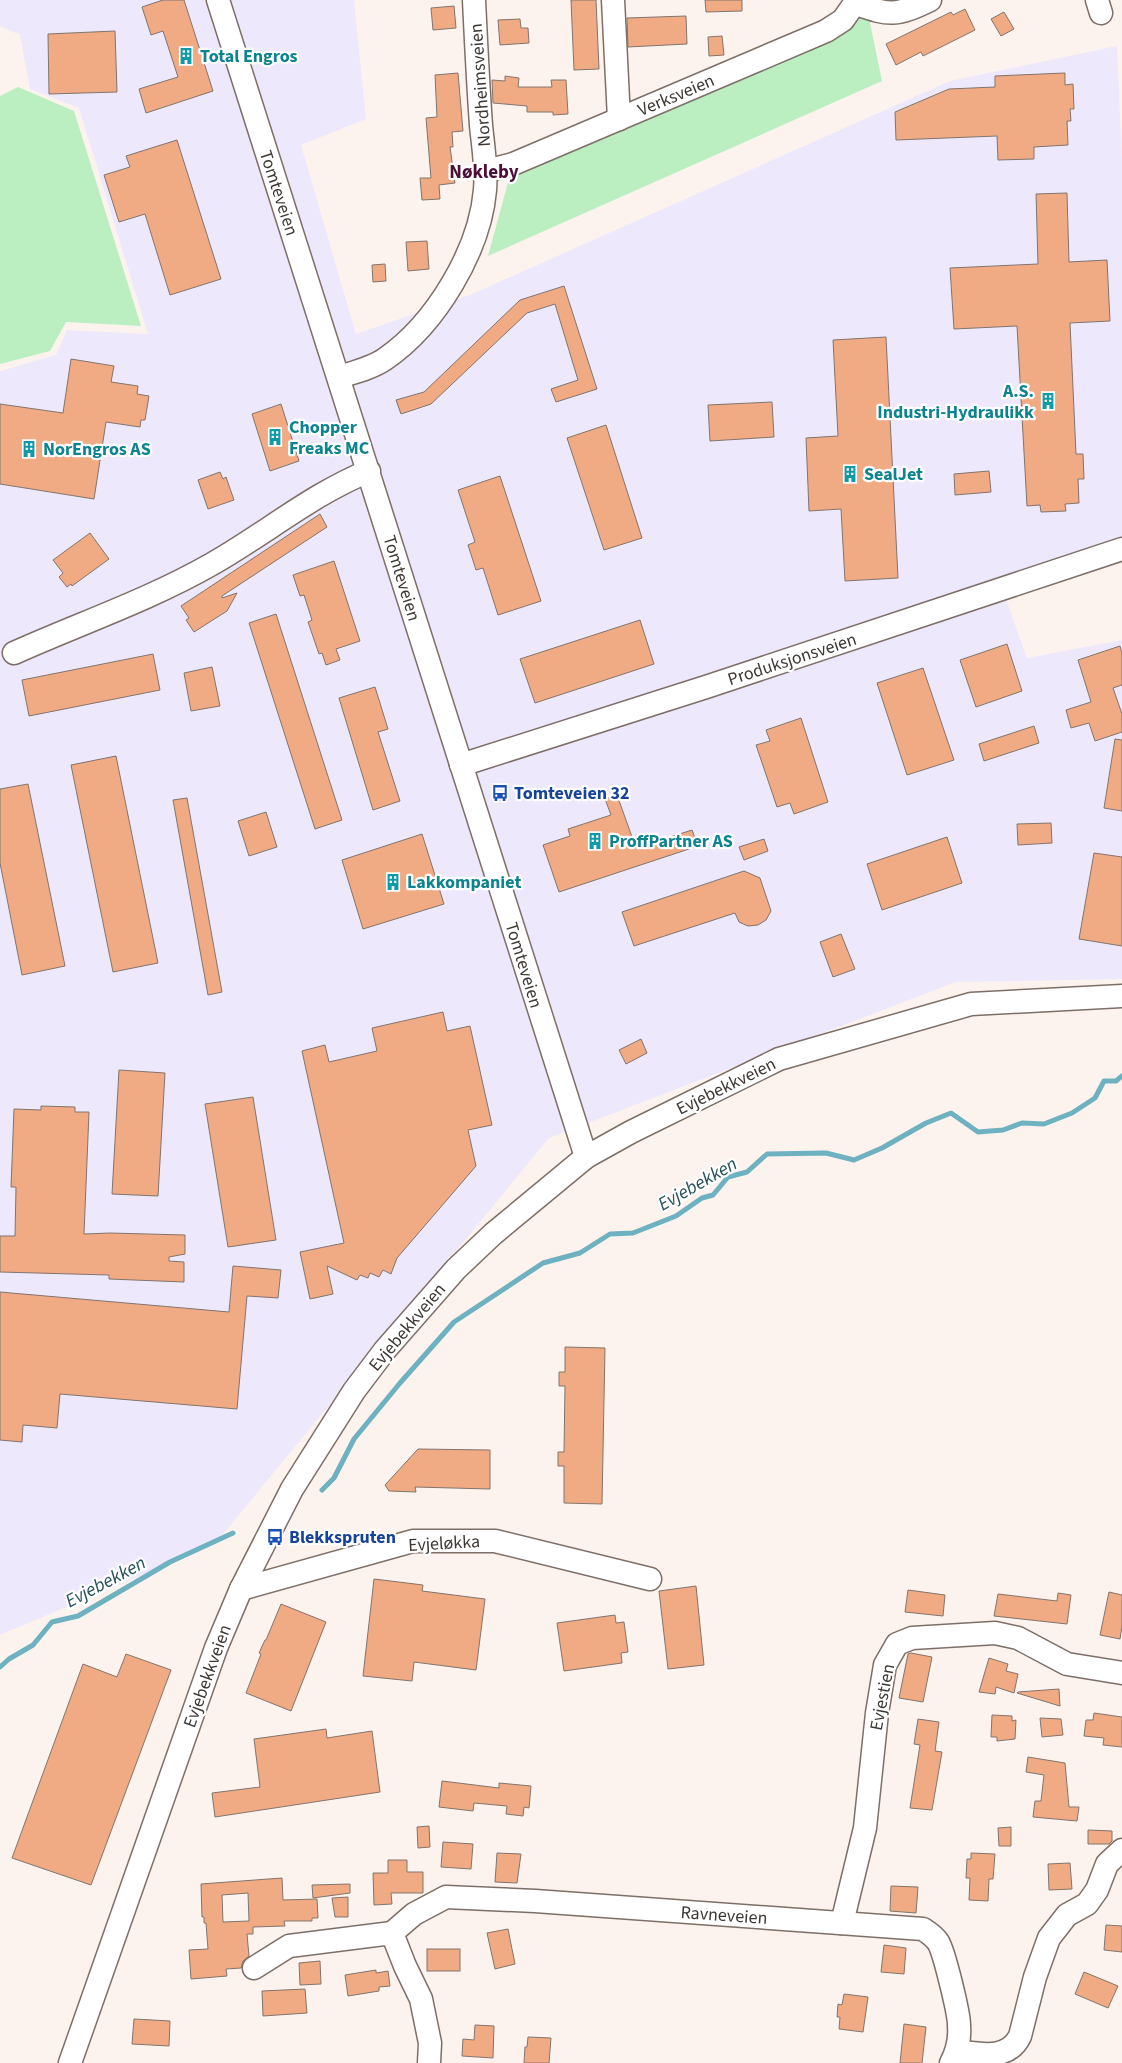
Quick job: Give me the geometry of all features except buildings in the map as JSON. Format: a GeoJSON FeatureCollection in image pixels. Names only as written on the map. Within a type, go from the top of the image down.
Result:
{"type":"FeatureCollection","features":[{"type":"Feature","properties":{"kind":"street","name":"Tomteveien"},"geometry":{"type":"LineString","coordinates":[[218,0],[586,1157]]}},
{"type":"Feature","properties":{"kind":"street","name":"Nordheimsveien"},"geometry":{"type":"LineString","coordinates":[[339,377],[385,359],[420,327],[442,299],[459,271],[476,234],[483,212],[486,171],[481,125],[474,0]]}},
{"type":"Feature","properties":{"kind":"street"},"geometry":{"type":"LineString","coordinates":[[613,0],[619,119]]}},
{"type":"Feature","properties":{"kind":"street"},"geometry":{"type":"LineString","coordinates":[[856,2],[883,14],[908,11],[930,0]]}},
{"type":"Feature","properties":{"kind":"street","name":"Verksveien"},"geometry":{"type":"LineString","coordinates":[[486,171],[513,164],[826,31],[843,20],[856,2]]}},
{"type":"Feature","properties":{"kind":"street"},"geometry":{"type":"LineString","coordinates":[[14,652],[62,631],[131,605],[179,582],[338,484],[369,470]]}},
{"type":"Feature","properties":{"kind":"street","name":"Produksjonsveien"},"geometry":{"type":"LineString","coordinates":[[461,765],[706,687],[1122,549]]}},
{"type":"Feature","properties":{"kind":"street","name":"Evjebekkveien"},"geometry":{"type":"LineString","coordinates":[[70,2063],[216,1648],[241,1589],[292,1489],[348,1399],[385,1350],[456,1270],[492,1234],[586,1157],[631,1132],[779,1059],[970,1004],[1122,996]]}},
{"type":"Feature","properties":{"kind":"street","name":"Evjeløkka"},"geometry":{"type":"LineString","coordinates":[[241,1589],[413,1541],[495,1541],[650,1579]]}},
{"type":"Feature","properties":{"kind":"street","name":"Evjestien"},"geometry":{"type":"LineString","coordinates":[[842,1924],[864,1828],[877,1713],[885,1665],[896,1644],[912,1638],[995,1632],[1018,1638],[1067,1664],[1122,1673]]}},
{"type":"Feature","properties":{"kind":"street"},"geometry":{"type":"LineString","coordinates":[[954,2057],[991,2055],[1006,2051],[1016,2045],[1049,1938],[1067,1915],[1088,1904],[1097,1890],[1107,1864],[1122,1850]]}},
{"type":"Feature","properties":{"kind":"street","name":"Ravneveien"},"geometry":{"type":"LineString","coordinates":[[392,1933],[414,1914],[446,1897],[535,1901],[923,1929],[932,1934],[939,1943],[944,1957],[960,2025],[954,2057]]}},
{"type":"Feature","properties":{"kind":"street"},"geometry":{"type":"LineString","coordinates":[[254,1968],[290,1946],[392,1933],[421,1999],[430,2043],[428,2063]]}},
{"type":"Feature","properties":{"kind":"shaded area"},"geometry":{"type":"Polygon","coordinates":[[[0,0],[354,0],[366,119],[301,145],[356,334],[472,294],[950,81],[1117,46],[1122,159],[1122,558],[998,577],[1027,658],[1122,640],[1122,979],[956,982],[549,1138],[215,1544],[0,1635],[0,371],[56,355],[67,330],[148,334],[79,108],[30,89],[20,35],[0,26],[0,0]]]}},
{"type":"Feature","properties":{"kind":"green space"},"geometry":{"type":"Polygon","coordinates":[[[856,4],[869,18],[882,81],[488,256],[513,164],[826,31],[856,4]]]}},
{"type":"Feature","properties":{"kind":"green space"},"geometry":{"type":"Polygon","coordinates":[[[18,87],[74,111],[141,326],[66,322],[50,351],[0,364],[0,96],[18,87]]]}},
{"type":"Feature","properties":{"kind":"waterway","name":"Evjebekken"},"geometry":{"type":"LineString","coordinates":[[322,1490],[334,1478],[354,1439],[454,1322],[543,1263],[580,1253],[610,1234],[633,1233],[676,1216],[702,1198],[713,1195],[728,1177],[747,1172],[767,1154],[826,1153],[854,1160],[882,1148],[926,1123],[951,1113],[978,1132],[1003,1130],[1022,1123],[1044,1124],[1072,1113],[1095,1098],[1104,1081],[1116,1081],[1122,1076]]}},
{"type":"Feature","properties":{"kind":"waterway","name":"Evjebekken"},"geometry":{"type":"LineString","coordinates":[[0,1667],[9,1659],[33,1645],[52,1622],[78,1616],[170,1562],[233,1533]]}},
{"type":"Feature","properties":{"kind":"place","name":"Total Engros"},"geometry":{"type":"Point","coordinates":[186,56]}},
{"type":"Feature","properties":{"kind":"place","name":"A.S. Industri-Hydraulikk"},"geometry":{"type":"Point","coordinates":[1048,401]}},
{"type":"Feature","properties":{"kind":"place","name":"Chopper Freaks MC"},"geometry":{"type":"Point","coordinates":[275,437]}},
{"type":"Feature","properties":{"kind":"place","name":"NorEngros AS"},"geometry":{"type":"Point","coordinates":[29,449]}},
{"type":"Feature","properties":{"kind":"place","name":"SealJet"},"geometry":{"type":"Point","coordinates":[850,474]}},
{"type":"Feature","properties":{"kind":"place","name":"Tomteveien 32"},"geometry":{"type":"Point","coordinates":[500,793]}},
{"type":"Feature","properties":{"kind":"place","name":"ProffPartner AS"},"geometry":{"type":"Point","coordinates":[595,841]}},
{"type":"Feature","properties":{"kind":"place","name":"Lakkompaniet"},"geometry":{"type":"Point","coordinates":[393,882]}},
{"type":"Feature","properties":{"kind":"place","name":"Blekkspruten"},"geometry":{"type":"Point","coordinates":[275,1537]}},
{"type":"Feature","properties":{"kind":"district","name":"Nøkleby"},"geometry":{"type":"Point","coordinates":[484,171]}}]}
